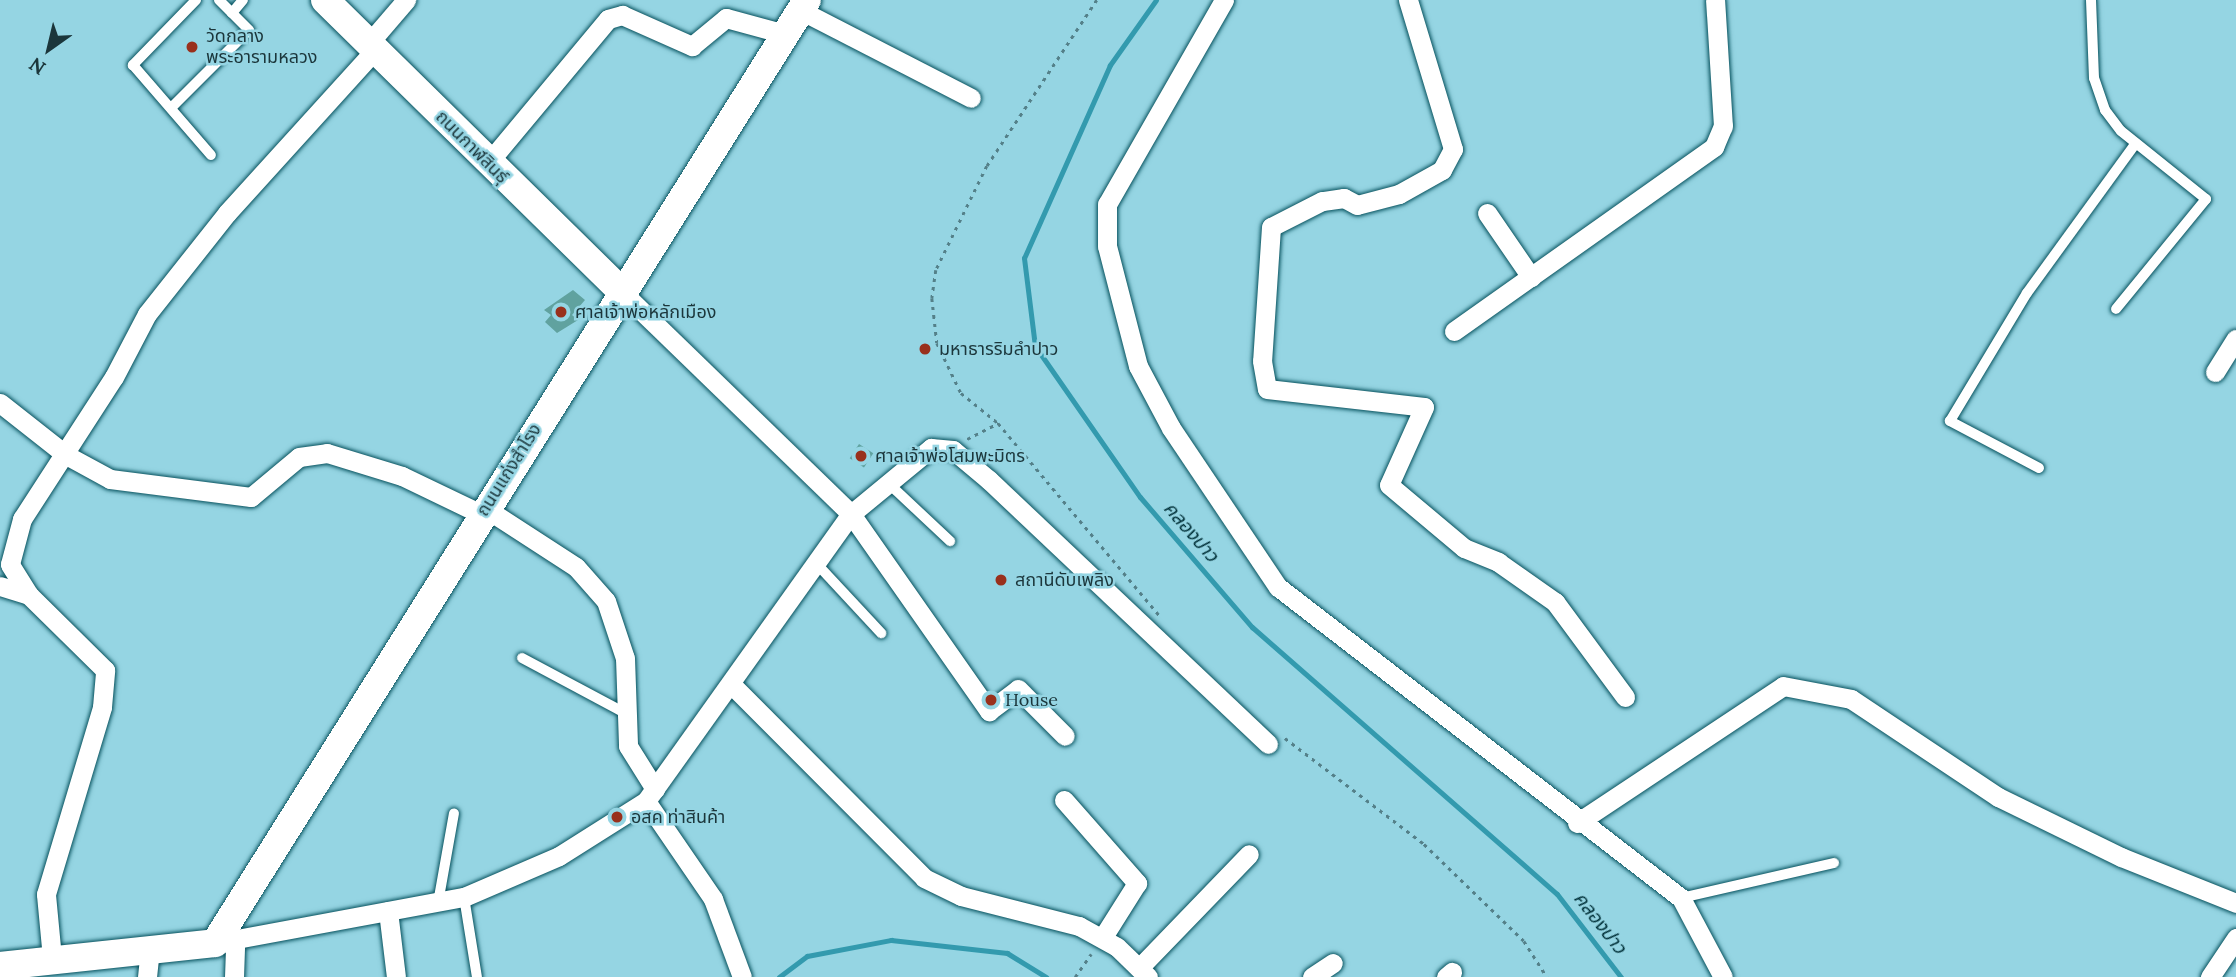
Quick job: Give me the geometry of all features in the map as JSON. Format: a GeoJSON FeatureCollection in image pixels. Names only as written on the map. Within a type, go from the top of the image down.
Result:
{"type":"FeatureCollection","features":[{"type":"Feature","properties":{"kind":"street","name":"ถนนกาฬสินธุ์"},"geometry":{"type":"LineString","coordinates":[[325,0],[622,292]]}},
{"type":"Feature","properties":{"kind":"street"},"geometry":{"type":"LineString","coordinates":[[52,958],[46,894],[102,706],[105,670],[29,595],[10,564],[22,519],[66,454],[147,314],[227,213],[372,47],[406,0]]}},
{"type":"Feature","properties":{"kind":"street"},"geometry":{"type":"LineString","coordinates":[[1224,0],[1107,204],[1107,246],[1138,366],[1171,428],[1278,587],[1577,823],[1681,898],[1723,977]]}},
{"type":"Feature","properties":{"kind":"street"},"geometry":{"type":"LineString","coordinates":[[1408,0],[1453,149],[1442,170],[1399,194],[1357,205],[1344,198],[1322,201],[1271,227],[1262,361],[1267,389],[1424,407],[1389,485],[1464,548],[1498,562],[1555,602],[1625,697]]}},
{"type":"Feature","properties":{"kind":"street"},"geometry":{"type":"LineString","coordinates":[[1454,331],[1714,148],[1723,126],[1715,0]]}},
{"type":"Feature","properties":{"kind":"street"},"geometry":{"type":"LineString","coordinates":[[803,5],[971,98]]}},
{"type":"Feature","properties":{"kind":"street","name":"ถนนแก่งสำโรง"},"geometry":{"type":"LineString","coordinates":[[225,941],[483,511],[803,5]]}},
{"type":"Feature","properties":{"kind":"street"},"geometry":{"type":"LineString","coordinates":[[488,163],[608,19],[622,15],[692,46],[726,18],[785,34]]}},
{"type":"Feature","properties":{"kind":"street"},"geometry":{"type":"LineString","coordinates":[[1487,213],[1531,277]]}},
{"type":"Feature","properties":{"kind":"street"},"geometry":{"type":"LineString","coordinates":[[622,292],[851,514],[989,711],[1018,689],[1065,736]]}},
{"type":"Feature","properties":{"kind":"street"},"geometry":{"type":"LineString","coordinates":[[2215,372],[2236,339]]}},
{"type":"Feature","properties":{"kind":"street"},"geometry":{"type":"LineString","coordinates":[[0,403],[66,454],[110,479],[251,497],[299,457],[327,453],[402,476],[483,511],[576,567],[606,601],[625,658],[622,712],[628,746],[651,795],[713,899],[742,977]]}},
{"type":"Feature","properties":{"kind":"street"},"geometry":{"type":"LineString","coordinates":[[0,966],[52,958],[225,941],[437,904],[464,897],[559,856],[651,795],[851,514],[885,480],[931,448],[953,450],[1272,737]]}},
{"type":"Feature","properties":{"kind":"street"},"geometry":{"type":"LineString","coordinates":[[0,586],[29,595]]}},
{"type":"Feature","properties":{"kind":"street"},"geometry":{"type":"LineString","coordinates":[[732,684],[924,878],[961,896],[1021,907],[1103,937],[1143,973],[1249,854]]}},
{"type":"Feature","properties":{"kind":"street"},"geometry":{"type":"LineString","coordinates":[[1577,823],[1783,686],[1851,699],[1998,797],[2121,857],[2236,903]]}},
{"type":"Feature","properties":{"kind":"street"},"geometry":{"type":"LineString","coordinates":[[1064,800],[1137,883],[1103,937]]}},
{"type":"Feature","properties":{"kind":"street"},"geometry":{"type":"LineString","coordinates":[[388,911],[396,977]]}},
{"type":"Feature","properties":{"kind":"street"},"geometry":{"type":"LineString","coordinates":[[2210,977],[2236,938]]}},
{"type":"Feature","properties":{"kind":"street"},"geometry":{"type":"LineString","coordinates":[[225,941],[234,977]]}},
{"type":"Feature","properties":{"kind":"street"},"geometry":{"type":"LineString","coordinates":[[147,977],[150,949]]}},
{"type":"Feature","properties":{"kind":"street"},"geometry":{"type":"LineString","coordinates":[[1312,977],[1333,962]]}},
{"type":"Feature","properties":{"kind":"lane"},"geometry":{"type":"LineString","coordinates":[[196,0],[133,65],[211,155]]}},
{"type":"Feature","properties":{"kind":"lane"},"geometry":{"type":"LineString","coordinates":[[171,108],[249,30],[219,0]]}},
{"type":"Feature","properties":{"kind":"lane"},"geometry":{"type":"LineString","coordinates":[[232,13],[243,0]]}},
{"type":"Feature","properties":{"kind":"lane"},"geometry":{"type":"LineString","coordinates":[[2091,0],[2097,96],[2136,142],[2206,198],[2116,309]]}},
{"type":"Feature","properties":{"kind":"lane"},"geometry":{"type":"LineString","coordinates":[[2039,468],[1950,421],[2027,293],[2136,142]]}},
{"type":"Feature","properties":{"kind":"lane"},"geometry":{"type":"LineString","coordinates":[[885,480],[950,541]]}},
{"type":"Feature","properties":{"kind":"lane"},"geometry":{"type":"LineString","coordinates":[[816,563],[881,633]]}},
{"type":"Feature","properties":{"kind":"lane"},"geometry":{"type":"LineString","coordinates":[[522,658],[622,712]]}},
{"type":"Feature","properties":{"kind":"lane"},"geometry":{"type":"LineString","coordinates":[[437,904],[454,814]]}},
{"type":"Feature","properties":{"kind":"lane"},"geometry":{"type":"LineString","coordinates":[[1681,898],[1834,863]]}},
{"type":"Feature","properties":{"kind":"lane"},"geometry":{"type":"LineString","coordinates":[[464,897],[477,977]]}},
{"type":"Feature","properties":{"kind":"path"},"geometry":{"type":"LineString","coordinates":[[1097,0],[987,166],[936,270],[937,343],[961,393],[998,423],[1166,621]]}},
{"type":"Feature","properties":{"kind":"path"},"geometry":{"type":"LineString","coordinates":[[953,450],[998,423]]}},
{"type":"Feature","properties":{"kind":"path"},"geometry":{"type":"LineString","coordinates":[[1272,737],[1424,844],[1524,941],[1547,977]]}},
{"type":"Feature","properties":{"kind":"path"},"geometry":{"type":"LineString","coordinates":[[1075,977],[1103,937]]}},
{"type":"Feature","properties":{"kind":"building","name":"ศาลเจ้าพ่อหลักเมือง"},"geometry":{"type":"Polygon","coordinates":[[[573,290],[585,300],[572,315],[578,320],[557,333],[545,322],[551,315],[544,310],[573,290]]]}},
{"type":"Feature","properties":{"kind":"building","name":"ศาลเจ้าพ่อโสมพะมิตร"},"geometry":{"type":"Polygon","coordinates":[[[859,444],[873,453],[864,468],[850,458],[859,444]]]}},
{"type":"Feature","properties":{"kind":"waterway","name":"คลองปาว"},"geometry":{"type":"LineString","coordinates":[[1156,0],[1110,65],[1024,258],[1035,346],[1140,497],[1252,627],[1557,894],[1621,977]]}},
{"type":"Feature","properties":{"kind":"waterway","name":"คลองปาว"},"geometry":{"type":"LineString","coordinates":[[779,977],[807,956],[891,940],[1007,953],[1046,977]]}},
{"type":"Feature","properties":{"kind":"place","name":"วัดกลาง พระอารามหลวง"},"geometry":{"type":"Point","coordinates":[192,47]}},
{"type":"Feature","properties":{"kind":"place","name":"ศาลเจ้าพ่อหลักเมือง"},"geometry":{"type":"Point","coordinates":[561,312]}},
{"type":"Feature","properties":{"kind":"place","name":"มหาธารริมลำปาว"},"geometry":{"type":"Point","coordinates":[925,349]}},
{"type":"Feature","properties":{"kind":"place","name":"ศาลเจ้าพ่อโสมพะมิตร"},"geometry":{"type":"Point","coordinates":[861,456]}},
{"type":"Feature","properties":{"kind":"place","name":"สถานีดับเพลิง"},"geometry":{"type":"Point","coordinates":[1001,580]}},
{"type":"Feature","properties":{"kind":"place","name":"House"},"geometry":{"type":"Point","coordinates":[991,700]}},
{"type":"Feature","properties":{"kind":"place","name":"อสค ท่าสินค้า"},"geometry":{"type":"Point","coordinates":[617,817]}}]}
